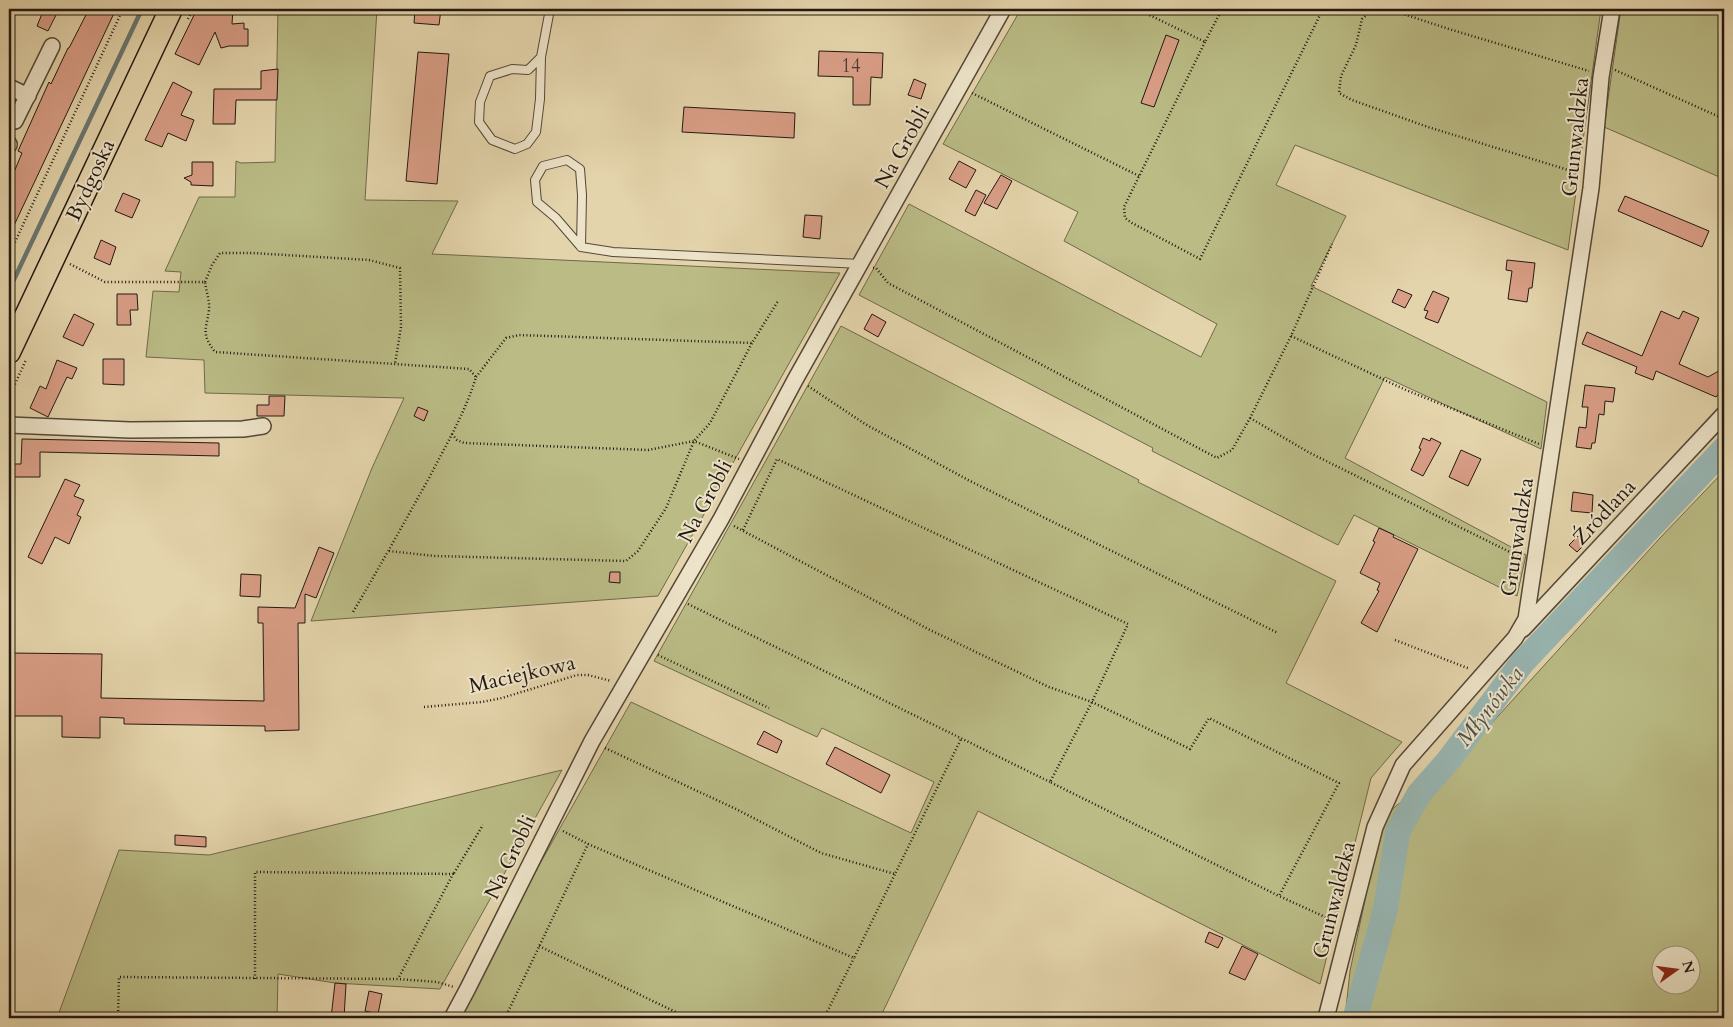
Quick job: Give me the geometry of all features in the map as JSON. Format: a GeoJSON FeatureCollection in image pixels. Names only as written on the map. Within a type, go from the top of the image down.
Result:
{"type":"FeatureCollection","features":[{"type":"Feature","properties":{"kind":"main road","name":"Bydgoska"},"geometry":{"type":"LineString","coordinates":[[9,352],[171,9]]}},
{"type":"Feature","properties":{"kind":"street","name":"Na Grobli"},"geometry":{"type":"LineString","coordinates":[[452,1018],[592,741],[721,519],[795,380],[1004,9]]}},
{"type":"Feature","properties":{"kind":"street","name":"Grunwaldzka"},"geometry":{"type":"LineString","coordinates":[[1326,1018],[1375,827],[1403,765],[1515,638],[1526,619],[1592,188],[1603,72],[1612,9]]}},
{"type":"Feature","properties":{"kind":"street"},"geometry":{"type":"LineString","coordinates":[[16,122],[52,46]]}},
{"type":"Feature","properties":{"kind":"street"},"geometry":{"type":"LineString","coordinates":[[9,87],[28,96]]}},
{"type":"Feature","properties":{"kind":"street","name":"Źródlana"},"geometry":{"type":"LineString","coordinates":[[1515,638],[1724,414]]}},
{"type":"Feature","properties":{"kind":"street"},"geometry":{"type":"LineString","coordinates":[[9,425],[130,430],[244,429],[263,426]]}},
{"type":"Feature","properties":{"kind":"lane"},"geometry":{"type":"LineString","coordinates":[[541,57],[528,70],[512,69],[490,76],[480,102],[479,122],[492,140],[515,149],[527,144],[536,132],[540,99],[541,57],[550,9]]}},
{"type":"Feature","properties":{"kind":"lane"},"geometry":{"type":"LineString","coordinates":[[581,247],[582,195],[580,169],[567,160],[543,166],[535,180],[537,202],[556,218],[581,247],[613,252],[861,264]]}},
{"type":"Feature","properties":{"kind":"path"},"geometry":{"type":"LineString","coordinates":[[9,254],[124,9]]}},
{"type":"Feature","properties":{"kind":"path"},"geometry":{"type":"LineString","coordinates":[[1137,9],[1205,42]]}},
{"type":"Feature","properties":{"kind":"path"},"geometry":{"type":"LineString","coordinates":[[1222,9],[1124,207],[1125,218],[1200,259],[1323,9]]}},
{"type":"Feature","properties":{"kind":"path"},"geometry":{"type":"LineString","coordinates":[[1373,9],[1362,19],[1356,45],[1340,76],[1339,93],[1352,100],[1428,127],[1578,172],[1592,188]]}},
{"type":"Feature","properties":{"kind":"path"},"geometry":{"type":"LineString","coordinates":[[1388,9],[1591,72],[1613,70],[1724,119]]}},
{"type":"Feature","properties":{"kind":"path"},"geometry":{"type":"LineString","coordinates":[[960,87],[994,106],[1139,176]]}},
{"type":"Feature","properties":{"kind":"path"},"geometry":{"type":"LineString","coordinates":[[861,264],[876,268],[888,283],[1218,458],[1232,450],[1250,418],[1291,336],[1332,244]]}},
{"type":"Feature","properties":{"kind":"path"},"geometry":{"type":"LineString","coordinates":[[395,364],[401,326],[400,268],[369,260],[252,253],[220,253],[212,266],[205,282],[209,308],[205,326],[207,342],[215,352],[469,369],[476,378]]}},
{"type":"Feature","properties":{"kind":"path"},"geometry":{"type":"LineString","coordinates":[[55,254],[71,265],[105,282],[205,282]]}},
{"type":"Feature","properties":{"kind":"path"},"geometry":{"type":"LineString","coordinates":[[389,551],[434,556],[626,561],[638,551],[666,508],[694,441],[710,423],[752,343],[778,301]]}},
{"type":"Feature","properties":{"kind":"path"},"geometry":{"type":"LineString","coordinates":[[353,612],[389,551],[452,434],[469,400],[476,378],[506,338],[519,335],[752,343]]}},
{"type":"Feature","properties":{"kind":"path"},"geometry":{"type":"LineString","coordinates":[[1291,336],[1406,390],[1542,445],[1551,457]]}},
{"type":"Feature","properties":{"kind":"path"},"geometry":{"type":"LineString","coordinates":[[795,380],[866,424],[970,481],[1278,633]]}},
{"type":"Feature","properties":{"kind":"path"},"geometry":{"type":"LineString","coordinates":[[1250,418],[1310,453],[1525,560],[1533,572]]}},
{"type":"Feature","properties":{"kind":"path"},"geometry":{"type":"LineString","coordinates":[[452,434],[457,440],[464,443],[648,450],[694,441],[750,463]]}},
{"type":"Feature","properties":{"kind":"path"},"geometry":{"type":"LineString","coordinates":[[742,530],[777,459],[1128,624],[1092,702],[1050,782]]}},
{"type":"Feature","properties":{"kind":"path"},"geometry":{"type":"LineString","coordinates":[[721,519],[930,630],[1049,687],[1092,702],[1190,749],[1208,718],[1339,783],[1279,896]]}},
{"type":"Feature","properties":{"kind":"path"},"geometry":{"type":"LineString","coordinates":[[675,597],[1279,896],[1349,928]]}},
{"type":"Feature","properties":{"kind":"path"},"geometry":{"type":"LineString","coordinates":[[1395,640],[1469,667],[1481,677]]}},
{"type":"Feature","properties":{"kind":"path"},"geometry":{"type":"LineString","coordinates":[[645,649],[770,708]]}},
{"type":"Feature","properties":{"kind":"path","name":"Maciejkowa"},"geometry":{"type":"LineString","coordinates":[[424,707],[482,702],[502,698],[577,675],[595,676],[624,686]]}},
{"type":"Feature","properties":{"kind":"path"},"geometry":{"type":"LineString","coordinates":[[824,1018],[961,739]]}},
{"type":"Feature","properties":{"kind":"path"},"geometry":{"type":"LineString","coordinates":[[592,741],[736,809],[821,853],[895,874]]}},
{"type":"Feature","properties":{"kind":"path"},"geometry":{"type":"LineString","coordinates":[[398,979],[453,874],[483,825]]}},
{"type":"Feature","properties":{"kind":"path"},"geometry":{"type":"LineString","coordinates":[[549,825],[588,844],[854,958]]}},
{"type":"Feature","properties":{"kind":"path"},"geometry":{"type":"LineString","coordinates":[[505,1018],[588,844]]}},
{"type":"Feature","properties":{"kind":"path"},"geometry":{"type":"LineString","coordinates":[[255,979],[255,872],[453,874]]}},
{"type":"Feature","properties":{"kind":"path"},"geometry":{"type":"LineString","coordinates":[[539,946],[688,1018]]}},
{"type":"Feature","properties":{"kind":"path"},"geometry":{"type":"LineString","coordinates":[[118,1018],[119,978],[398,979],[437,982],[467,990]]}},
{"type":"Feature","properties":{"kind":"green space"},"geometry":{"type":"Polygon","coordinates":[[[278,9],[377,9],[365,200],[458,201],[432,254],[840,273],[658,596],[311,621],[372,468],[404,398],[205,393],[204,360],[146,357],[153,291],[179,292],[181,272],[165,271],[199,197],[235,197],[236,161],[241,163],[275,162],[278,9]]]}},
{"type":"Feature","properties":{"kind":"green space"},"geometry":{"type":"Polygon","coordinates":[[[1021,9],[1601,9],[1568,250],[1295,145],[1276,185],[1346,216],[1311,286],[1547,402],[1541,449],[1385,377],[1345,458],[1526,555],[1517,596],[1354,515],[1338,545],[1152,451],[1153,448],[859,295],[909,204],[1201,357],[1217,324],[1064,241],[1078,212],[943,144],[1021,9]]]}},
{"type":"Feature","properties":{"kind":"green space"},"geometry":{"type":"Polygon","coordinates":[[[1621,9],[1724,9],[1724,179],[1604,127],[1621,9]]]}},
{"type":"Feature","properties":{"kind":"green space"},"geometry":{"type":"Polygon","coordinates":[[[841,326],[1139,480],[1138,482],[1336,581],[1286,683],[1402,742],[1371,778],[1320,984],[978,811],[880,1018],[453,1018],[631,702],[911,833],[934,782],[822,728],[817,737],[654,661],[841,326]]]}},
{"type":"Feature","properties":{"kind":"green space"},"geometry":{"type":"Polygon","coordinates":[[[1724,471],[1724,1018],[1345,1018],[1350,971],[1374,857],[1385,816],[1397,805],[1449,770],[1660,538],[1724,471]]]}},
{"type":"Feature","properties":{"kind":"green space"},"geometry":{"type":"Polygon","coordinates":[[[562,770],[440,989],[335,983],[278,974],[277,1018],[57,1018],[119,850],[209,855],[562,770]]]}},
{"type":"Feature","properties":{"kind":"building"},"geometry":{"type":"Polygon","coordinates":[[[44,9],[59,9],[48,31],[37,26],[44,9]]]}},
{"type":"Feature","properties":{"kind":"building"},"geometry":{"type":"Polygon","coordinates":[[[89,9],[116,9],[9,236],[9,184],[22,153],[18,151],[49,82],[51,84],[89,9]]]}},
{"type":"Feature","properties":{"kind":"building"},"geometry":{"type":"Polygon","coordinates":[[[197,9],[233,9],[232,24],[244,23],[244,29],[248,29],[248,46],[221,48],[215,32],[199,65],[175,54],[197,9]]]}},
{"type":"Feature","properties":{"kind":"building"},"geometry":{"type":"Polygon","coordinates":[[[415,9],[441,9],[439,25],[414,23],[415,9]]]}},
{"type":"Feature","properties":{"kind":"building"},"geometry":{"type":"Polygon","coordinates":[[[1166,35],[1179,40],[1154,107],[1141,103],[1166,35]]]}},
{"type":"Feature","properties":{"kind":"building"},"geometry":{"type":"Polygon","coordinates":[[[819,51],[883,53],[882,78],[871,77],[870,105],[853,105],[853,77],[818,76],[819,51]]]}},
{"type":"Feature","properties":{"kind":"building"},"geometry":{"type":"Polygon","coordinates":[[[418,52],[449,54],[437,184],[406,181],[418,52]]]}},
{"type":"Feature","properties":{"kind":"building"},"geometry":{"type":"Polygon","coordinates":[[[278,69],[277,100],[236,100],[235,124],[213,124],[214,89],[261,89],[261,71],[278,69]]]}},
{"type":"Feature","properties":{"kind":"building"},"geometry":{"type":"Polygon","coordinates":[[[914,79],[926,84],[921,99],[908,95],[914,79]]]}},
{"type":"Feature","properties":{"kind":"building"},"geometry":{"type":"Polygon","coordinates":[[[173,82],[192,92],[181,115],[194,120],[186,141],[168,133],[162,147],[145,140],[173,82]]]}},
{"type":"Feature","properties":{"kind":"building"},"geometry":{"type":"Polygon","coordinates":[[[684,107],[795,113],[794,138],[682,132],[684,107]]]}},
{"type":"Feature","properties":{"kind":"building"},"geometry":{"type":"Polygon","coordinates":[[[959,161],[976,170],[966,188],[949,179],[959,161]]]}},
{"type":"Feature","properties":{"kind":"building"},"geometry":{"type":"Polygon","coordinates":[[[192,162],[213,162],[213,186],[191,185],[191,182],[184,178],[192,175],[192,162]]]}},
{"type":"Feature","properties":{"kind":"building"},"geometry":{"type":"Polygon","coordinates":[[[1001,175],[1012,181],[997,209],[984,203],[1001,175]]]}},
{"type":"Feature","properties":{"kind":"building"},"geometry":{"type":"Polygon","coordinates":[[[976,190],[986,195],[975,216],[965,211],[976,190]]]}},
{"type":"Feature","properties":{"kind":"building"},"geometry":{"type":"Polygon","coordinates":[[[123,193],[140,200],[132,218],[115,211],[123,193]]]}},
{"type":"Feature","properties":{"kind":"building"},"geometry":{"type":"Polygon","coordinates":[[[1625,196],[1709,231],[1702,247],[1618,211],[1625,196]]]}},
{"type":"Feature","properties":{"kind":"building"},"geometry":{"type":"Polygon","coordinates":[[[805,215],[822,216],[820,239],[803,237],[805,215]]]}},
{"type":"Feature","properties":{"kind":"building"},"geometry":{"type":"Polygon","coordinates":[[[101,240],[116,247],[110,265],[94,258],[101,240]]]}},
{"type":"Feature","properties":{"kind":"building"},"geometry":{"type":"Polygon","coordinates":[[[1507,260],[1535,263],[1532,288],[1529,288],[1527,302],[1508,299],[1512,271],[1506,270],[1507,260]]]}},
{"type":"Feature","properties":{"kind":"building"},"geometry":{"type":"Polygon","coordinates":[[[1398,289],[1412,295],[1405,308],[1392,302],[1398,289]]]}},
{"type":"Feature","properties":{"kind":"building"},"geometry":{"type":"Polygon","coordinates":[[[1433,291],[1449,298],[1438,323],[1425,318],[1428,311],[1424,310],[1433,291]]]}},
{"type":"Feature","properties":{"kind":"building"},"geometry":{"type":"Polygon","coordinates":[[[117,294],[137,294],[138,310],[130,310],[131,325],[117,325],[117,294]]]}},
{"type":"Feature","properties":{"kind":"building"},"geometry":{"type":"Polygon","coordinates":[[[1661,311],[1679,319],[1683,311],[1699,318],[1679,364],[1708,377],[1724,368],[1724,388],[1716,397],[1656,371],[1653,380],[1635,373],[1637,367],[1582,344],[1587,332],[1642,356],[1661,311]]]}},
{"type":"Feature","properties":{"kind":"building"},"geometry":{"type":"Polygon","coordinates":[[[74,314],[94,324],[83,346],[63,337],[74,314]]]}},
{"type":"Feature","properties":{"kind":"building"},"geometry":{"type":"Polygon","coordinates":[[[872,314],[886,322],[878,337],[864,329],[872,314]]]}},
{"type":"Feature","properties":{"kind":"building"},"geometry":{"type":"Polygon","coordinates":[[[103,359],[124,359],[124,385],[103,384],[103,359]]]}},
{"type":"Feature","properties":{"kind":"building"},"geometry":{"type":"Polygon","coordinates":[[[57,360],[77,368],[72,379],[67,377],[48,417],[30,408],[40,386],[46,389],[57,360]]]}},
{"type":"Feature","properties":{"kind":"building"},"geometry":{"type":"Polygon","coordinates":[[[1585,385],[1615,388],[1613,402],[1605,401],[1604,415],[1599,414],[1595,443],[1592,443],[1591,449],[1576,447],[1579,427],[1586,428],[1588,407],[1582,407],[1585,385]]]}},
{"type":"Feature","properties":{"kind":"building"},"geometry":{"type":"Polygon","coordinates":[[[269,396],[285,396],[284,416],[257,416],[257,405],[269,405],[269,396]]]}},
{"type":"Feature","properties":{"kind":"building"},"geometry":{"type":"Polygon","coordinates":[[[418,407],[428,411],[424,421],[414,416],[418,407]]]}},
{"type":"Feature","properties":{"kind":"building"},"geometry":{"type":"Polygon","coordinates":[[[1423,438],[1430,441],[1431,438],[1441,443],[1423,476],[1411,470],[1421,449],[1419,448],[1423,438]]]}},
{"type":"Feature","properties":{"kind":"building"},"geometry":{"type":"Polygon","coordinates":[[[22,439],[219,443],[219,456],[40,452],[40,477],[9,477],[9,464],[21,464],[22,439]]]}},
{"type":"Feature","properties":{"kind":"building"},"geometry":{"type":"Polygon","coordinates":[[[1461,450],[1481,459],[1468,486],[1449,477],[1461,450]]]}},
{"type":"Feature","properties":{"kind":"building"},"geometry":{"type":"Polygon","coordinates":[[[65,479],[80,485],[74,496],[84,500],[77,515],[81,517],[69,544],[55,537],[42,564],[28,557],[65,479]]]}},
{"type":"Feature","properties":{"kind":"building"},"geometry":{"type":"Polygon","coordinates":[[[1573,492],[1593,495],[1592,513],[1571,511],[1573,492]]]}},
{"type":"Feature","properties":{"kind":"building"},"geometry":{"type":"Polygon","coordinates":[[[1379,528],[1418,549],[1377,632],[1361,623],[1379,591],[1377,590],[1380,583],[1360,573],[1375,542],[1373,541],[1379,528]]]}},
{"type":"Feature","properties":{"kind":"building"},"geometry":{"type":"Polygon","coordinates":[[[1578,536],[1586,543],[1577,552],[1569,545],[1578,536]]]}},
{"type":"Feature","properties":{"kind":"building"},"geometry":{"type":"Polygon","coordinates":[[[319,547],[334,553],[316,598],[305,594],[305,623],[298,623],[299,730],[265,731],[265,726],[124,724],[124,718],[100,717],[100,738],[62,737],[62,716],[9,716],[9,653],[102,654],[101,698],[264,701],[263,623],[258,623],[258,607],[295,608],[319,547]]]}},
{"type":"Feature","properties":{"kind":"building"},"geometry":{"type":"Polygon","coordinates":[[[610,572],[620,572],[620,583],[609,582],[610,572]]]}},
{"type":"Feature","properties":{"kind":"building"},"geometry":{"type":"Polygon","coordinates":[[[241,574],[261,575],[260,597],[240,596],[241,574]]]}},
{"type":"Feature","properties":{"kind":"building"},"geometry":{"type":"Polygon","coordinates":[[[764,731],[782,741],[777,753],[757,744],[764,731]]]}},
{"type":"Feature","properties":{"kind":"building"},"geometry":{"type":"Polygon","coordinates":[[[835,747],[890,775],[881,793],[826,764],[835,747]]]}},
{"type":"Feature","properties":{"kind":"building"},"geometry":{"type":"Polygon","coordinates":[[[175,835],[206,837],[206,847],[175,845],[175,835]]]}},
{"type":"Feature","properties":{"kind":"building"},"geometry":{"type":"Polygon","coordinates":[[[1209,932],[1223,938],[1218,948],[1205,942],[1209,932]]]}},
{"type":"Feature","properties":{"kind":"building"},"geometry":{"type":"Polygon","coordinates":[[[1242,946],[1258,954],[1245,980],[1229,973],[1242,946]]]}},
{"type":"Feature","properties":{"kind":"building"},"geometry":{"type":"Polygon","coordinates":[[[335,983],[346,984],[344,1018],[331,1018],[335,983]]]}},
{"type":"Feature","properties":{"kind":"building"},"geometry":{"type":"Polygon","coordinates":[[[369,991],[382,994],[378,1014],[365,1011],[369,991]]]}},
{"type":"Feature","properties":{"kind":"waterway"},"geometry":{"type":"LineString","coordinates":[[9,290],[142,9]]}},
{"type":"Feature","properties":{"kind":"waterway","name":"Młynówka"},"geometry":{"type":"LineString","coordinates":[[1355,1018],[1385,911],[1398,831],[1419,794],[1448,761],[1522,663],[1724,449]]}}]}
